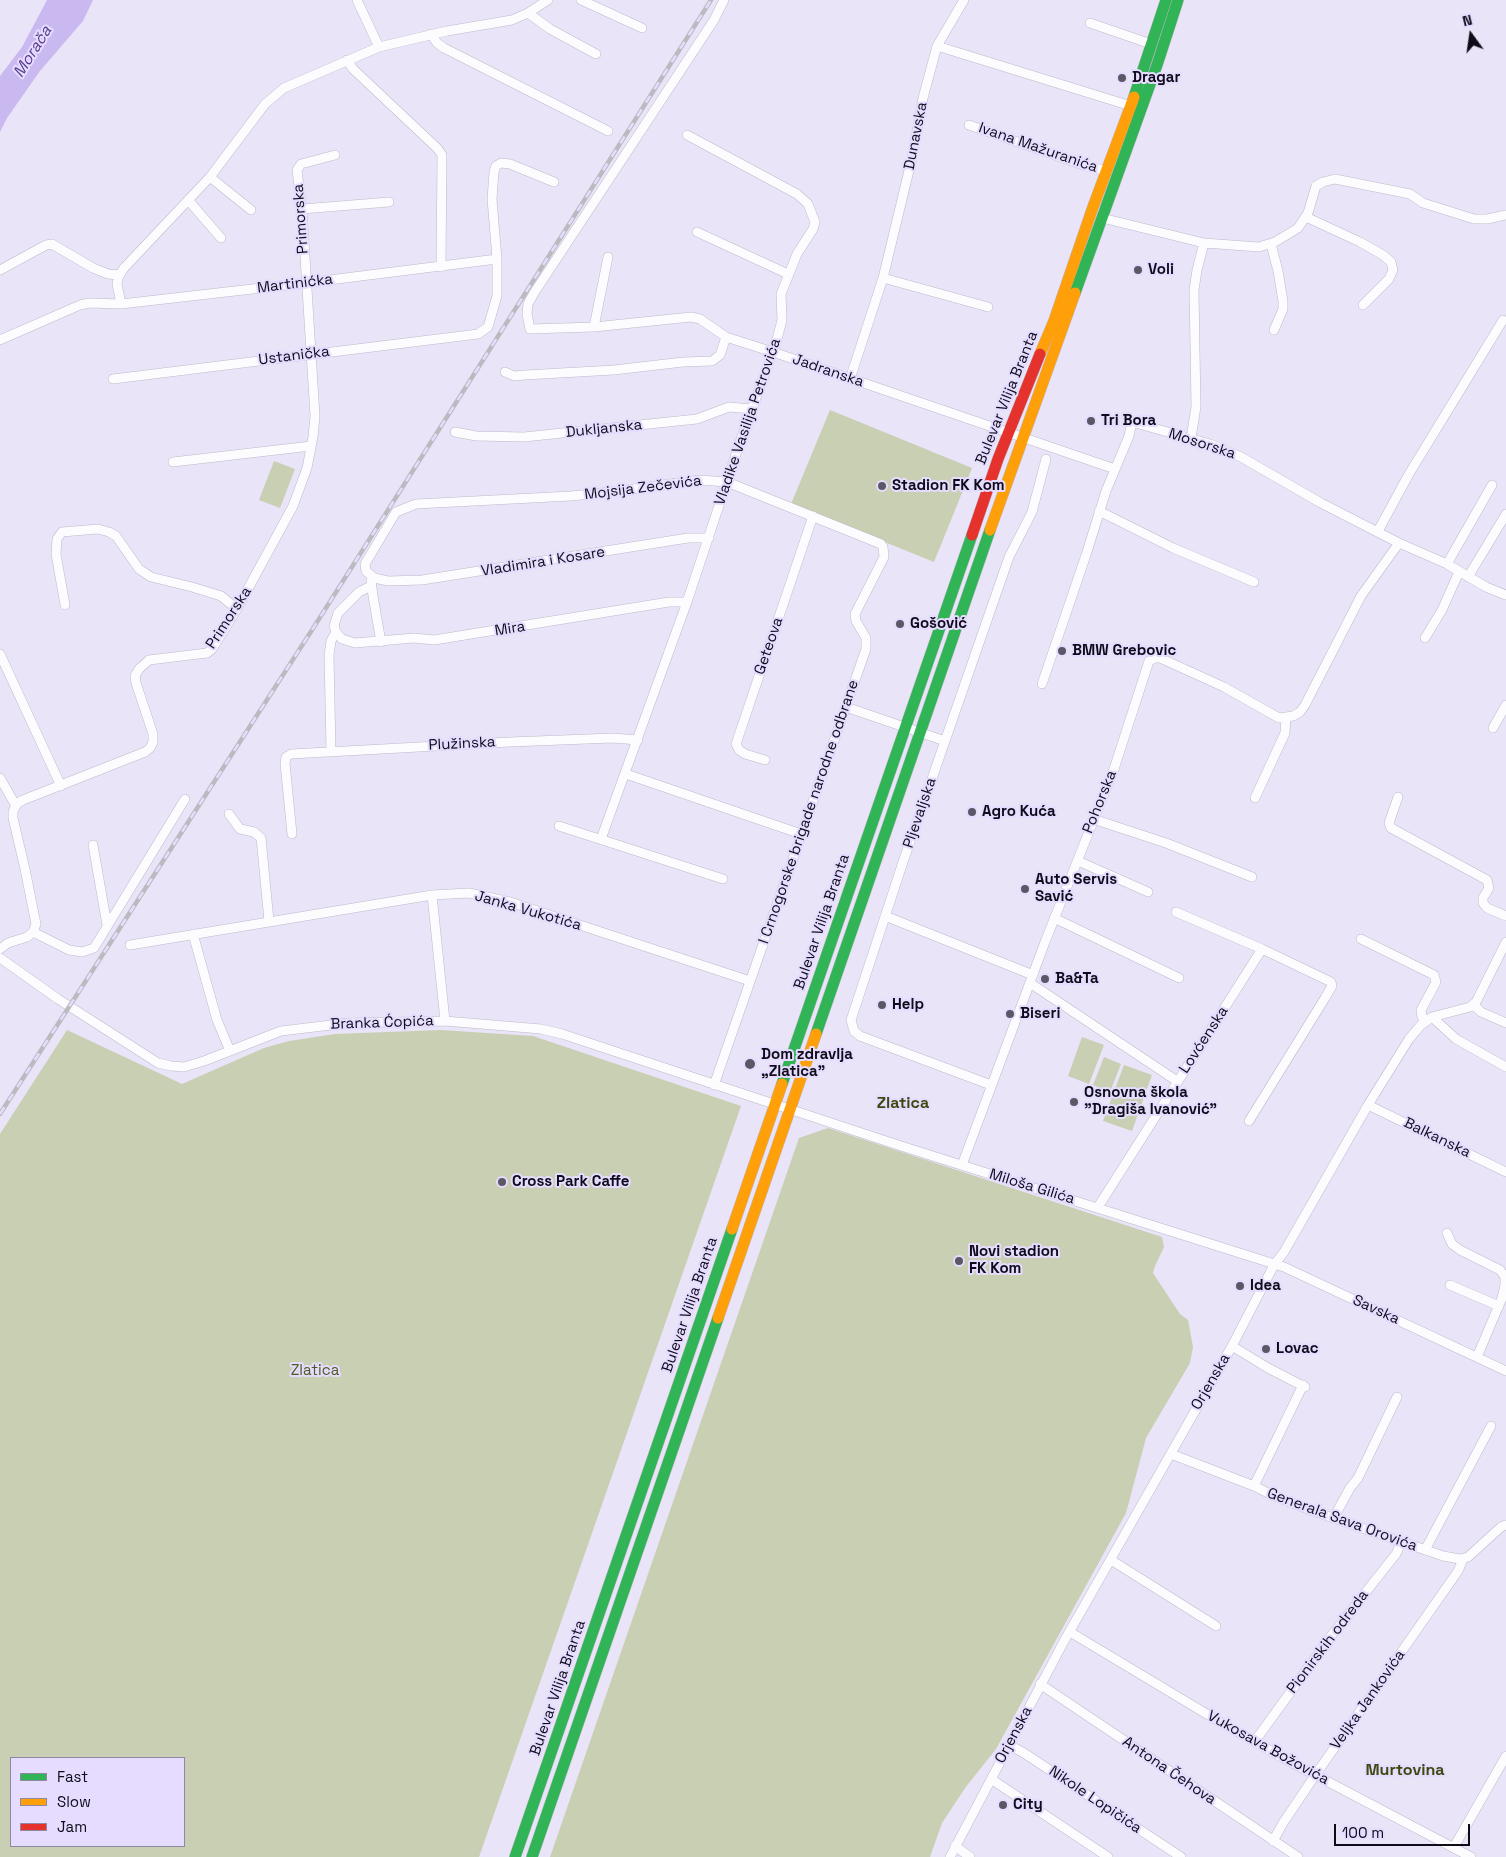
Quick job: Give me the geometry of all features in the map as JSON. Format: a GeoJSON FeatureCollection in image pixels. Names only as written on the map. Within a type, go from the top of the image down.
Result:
{"type":"FeatureCollection","features":[{"type":"Feature","properties":{"kind":"main road","name":"Bulevar Vilija Branta"},"geometry":{"type":"LineString","coordinates":[[515,1857],[998,459],[1046,343],[1131,106],[1166,0]]}},
{"type":"Feature","properties":{"kind":"main road","name":"Bulevar Vilija Branta"},"geometry":{"type":"LineString","coordinates":[[532,1857],[920,733],[1023,438],[1157,65],[1178,0]]}},
{"type":"Feature","properties":{"kind":"street"},"geometry":{"type":"LineString","coordinates":[[357,0],[379,47]]}},
{"type":"Feature","properties":{"kind":"street"},"geometry":{"type":"LineString","coordinates":[[581,0],[642,28]]}},
{"type":"Feature","properties":{"kind":"street","name":"Jadranska"},"geometry":{"type":"LineString","coordinates":[[724,0],[714,20],[534,293],[528,304],[527,314],[530,329],[594,326],[691,317],[707,322],[726,337],[1023,438]]}},
{"type":"Feature","properties":{"kind":"street","name":"Dunavska"},"geometry":{"type":"LineString","coordinates":[[850,379],[883,278],[912,158],[923,98],[937,46],[964,0]]}},
{"type":"Feature","properties":{"kind":"street"},"geometry":{"type":"LineString","coordinates":[[121,304],[117,284],[119,275],[127,264],[210,177],[271,98],[292,83],[379,47],[431,34],[512,20],[528,13],[545,1]]}},
{"type":"Feature","properties":{"kind":"street"},"geometry":{"type":"LineString","coordinates":[[528,13],[550,29],[596,54]]}},
{"type":"Feature","properties":{"kind":"street"},"geometry":{"type":"LineString","coordinates":[[1090,23],[1151,44]]}},
{"type":"Feature","properties":{"kind":"street"},"geometry":{"type":"LineString","coordinates":[[431,34],[437,43],[444,48],[608,131]]}},
{"type":"Feature","properties":{"kind":"street"},"geometry":{"type":"LineString","coordinates":[[937,46],[1131,106]]}},
{"type":"Feature","properties":{"kind":"street"},"geometry":{"type":"LineString","coordinates":[[346,60],[352,69],[437,148],[442,156],[441,266]]}},
{"type":"Feature","properties":{"kind":"street","name":"Ivana Mažuranića"},"geometry":{"type":"LineString","coordinates":[[969,125],[1086,166],[1107,171]]}},
{"type":"Feature","properties":{"kind":"street","name":"Vladike Vasilija Petrovića"},"geometry":{"type":"LineString","coordinates":[[601,839],[710,538],[727,482],[773,352],[782,320],[781,294],[797,254],[815,226],[815,217],[808,204],[797,194],[687,135]]}},
{"type":"Feature","properties":{"kind":"street","name":"Primorska"},"geometry":{"type":"LineString","coordinates":[[16,806],[24,800],[145,752],[150,748],[154,734],[136,683],[135,676],[138,669],[148,660],[210,652],[237,609],[293,506],[304,478],[311,446],[314,416],[312,354],[305,283],[302,209],[297,170],[298,165],[335,155]]}},
{"type":"Feature","properties":{"kind":"street"},"geometry":{"type":"LineString","coordinates":[[497,260],[492,199],[496,166],[501,163],[510,164],[554,182]]}},
{"type":"Feature","properties":{"kind":"street"},"geometry":{"type":"LineString","coordinates":[[210,177],[251,210]]}},
{"type":"Feature","properties":{"kind":"street"},"geometry":{"type":"LineString","coordinates":[[1102,218],[1204,244],[1252,247],[1271,244],[1285,238],[1298,228],[1306,217],[1316,186],[1335,179],[1410,194],[1423,202],[1474,219],[1488,220],[1506,215]]}},
{"type":"Feature","properties":{"kind":"street"},"geometry":{"type":"LineString","coordinates":[[188,200],[221,238]]}},
{"type":"Feature","properties":{"kind":"street"},"geometry":{"type":"LineString","coordinates":[[302,209],[389,202]]}},
{"type":"Feature","properties":{"kind":"street"},"geometry":{"type":"LineString","coordinates":[[1306,217],[1360,242],[1383,255],[1391,262],[1393,270],[1389,279],[1363,305]]}},
{"type":"Feature","properties":{"kind":"street"},"geometry":{"type":"LineString","coordinates":[[697,232],[788,274]]}},
{"type":"Feature","properties":{"kind":"street"},"geometry":{"type":"LineString","coordinates":[[0,270],[46,245],[52,244],[98,270],[119,275]]}},
{"type":"Feature","properties":{"kind":"street"},"geometry":{"type":"LineString","coordinates":[[1191,438],[1196,406],[1194,290],[1204,244]]}},
{"type":"Feature","properties":{"kind":"street"},"geometry":{"type":"LineString","coordinates":[[1271,244],[1283,301],[1283,309],[1274,330]]}},
{"type":"Feature","properties":{"kind":"street"},"geometry":{"type":"LineString","coordinates":[[594,326],[608,257]]}},
{"type":"Feature","properties":{"kind":"street","name":"Martinićka"},"geometry":{"type":"LineString","coordinates":[[0,340],[80,305],[89,303],[121,304],[497,260]]}},
{"type":"Feature","properties":{"kind":"street","name":"Ustanička"},"geometry":{"type":"LineString","coordinates":[[113,379],[475,335],[488,327],[497,299],[497,260]]}},
{"type":"Feature","properties":{"kind":"street"},"geometry":{"type":"LineString","coordinates":[[883,278],[988,308]]}},
{"type":"Feature","properties":{"kind":"street"},"geometry":{"type":"LineString","coordinates":[[1378,531],[1409,474],[1503,320]]}},
{"type":"Feature","properties":{"kind":"street"},"geometry":{"type":"LineString","coordinates":[[505,372],[514,376],[535,375],[614,370],[683,362],[712,362],[720,355],[726,337]]}},
{"type":"Feature","properties":{"kind":"street","name":"Dukljanska"},"geometry":{"type":"LineString","coordinates":[[455,432],[476,436],[524,437],[697,419],[730,407],[752,410]]}},
{"type":"Feature","properties":{"kind":"street","name":"Mosorska"},"geometry":{"type":"LineString","coordinates":[[1114,469],[1132,422],[1191,438],[1241,457],[1292,488],[1506,595]]}},
{"type":"Feature","properties":{"kind":"street"},"geometry":{"type":"LineString","coordinates":[[1023,438],[1114,469],[1042,684]]}},
{"type":"Feature","properties":{"kind":"street"},"geometry":{"type":"LineString","coordinates":[[173,462],[311,446]]}},
{"type":"Feature","properties":{"kind":"street","name":"Pljevaljska"},"geometry":{"type":"LineString","coordinates":[[991,1085],[860,1036],[854,1030],[852,1020],[944,741],[1010,557],[1032,512],[1046,459]]}},
{"type":"Feature","properties":{"kind":"street","name":"Mojsija Zečevića"},"geometry":{"type":"LineString","coordinates":[[373,581],[366,571],[365,564],[396,512],[408,506],[423,503],[579,495],[700,480],[727,482],[881,544]]}},
{"type":"Feature","properties":{"kind":"street"},"geometry":{"type":"LineString","coordinates":[[1447,564],[1492,485]]}},
{"type":"Feature","properties":{"kind":"street"},"geometry":{"type":"LineString","coordinates":[[1099,511],[1173,548],[1254,582]]}},
{"type":"Feature","properties":{"kind":"street"},"geometry":{"type":"LineString","coordinates":[[1468,577],[1506,514]]}},
{"type":"Feature","properties":{"kind":"street","name":"Geteova"},"geometry":{"type":"LineString","coordinates":[[765,760],[745,754],[739,750],[736,744],[813,516]]}},
{"type":"Feature","properties":{"kind":"street"},"geometry":{"type":"LineString","coordinates":[[65,605],[60,568],[56,554],[57,539],[62,532],[98,530],[109,532],[116,536],[139,569],[151,578],[192,587],[220,596],[237,609]]}},
{"type":"Feature","properties":{"kind":"street","name":"Vladimira i Kosare"},"geometry":{"type":"LineString","coordinates":[[373,581],[440,578],[688,538],[710,538]]}},
{"type":"Feature","properties":{"kind":"street"},"geometry":{"type":"LineString","coordinates":[[1255,798],[1285,733],[1286,718],[1297,714],[1306,705],[1362,596],[1399,543]]}},
{"type":"Feature","properties":{"kind":"street","name":"I Crnogorske brigade narodne odbrane"},"geometry":{"type":"LineString","coordinates":[[714,1085],[867,645],[866,638],[856,621],[855,614],[884,557],[881,544]]}},
{"type":"Feature","properties":{"kind":"street"},"geometry":{"type":"LineString","coordinates":[[1425,638],[1442,610],[1458,572]]}},
{"type":"Feature","properties":{"kind":"street"},"geometry":{"type":"LineString","coordinates":[[331,751],[328,655],[331,641],[336,632],[334,622],[338,613],[373,581]]}},
{"type":"Feature","properties":{"kind":"street"},"geometry":{"type":"LineString","coordinates":[[373,581],[381,642]]}},
{"type":"Feature","properties":{"kind":"street","name":"Mira"},"geometry":{"type":"LineString","coordinates":[[336,632],[342,639],[355,643],[414,638],[434,640],[669,602],[687,602]]}},
{"type":"Feature","properties":{"kind":"street"},"geometry":{"type":"LineString","coordinates":[[0,654],[62,786]]}},
{"type":"Feature","properties":{"kind":"street","name":"Pohorska"},"geometry":{"type":"LineString","coordinates":[[962,1165],[1054,918],[1114,769],[1148,663],[1151,659],[1160,658],[1237,693],[1279,718],[1286,718]]}},
{"type":"Feature","properties":{"kind":"street"},"geometry":{"type":"LineString","coordinates":[[1493,728],[1506,705]]}},
{"type":"Feature","properties":{"kind":"street"},"geometry":{"type":"LineString","coordinates":[[846,707],[944,741]]}},
{"type":"Feature","properties":{"kind":"street","name":"Plužinska"},"geometry":{"type":"LineString","coordinates":[[292,834],[287,756],[331,751],[613,738],[638,740]]}},
{"type":"Feature","properties":{"kind":"street"},"geometry":{"type":"LineString","coordinates":[[626,774],[800,834]]}},
{"type":"Feature","properties":{"kind":"street"},"geometry":{"type":"LineString","coordinates":[[0,778],[16,806],[12,812],[13,818],[36,924],[28,937],[8,942],[0,949]]}},
{"type":"Feature","properties":{"kind":"street"},"geometry":{"type":"LineString","coordinates":[[1398,797],[1389,823],[1391,828],[1487,880],[1489,888],[1483,898],[1483,903],[1487,908],[1506,916]]}},
{"type":"Feature","properties":{"kind":"street"},"geometry":{"type":"LineString","coordinates":[[32,932],[69,950],[82,952],[94,948],[185,799]]}},
{"type":"Feature","properties":{"kind":"street"},"geometry":{"type":"LineString","coordinates":[[229,814],[240,829],[254,832],[261,838],[269,921]]}},
{"type":"Feature","properties":{"kind":"street"},"geometry":{"type":"LineString","coordinates":[[1093,819],[1166,843],[1252,877]]}},
{"type":"Feature","properties":{"kind":"street"},"geometry":{"type":"LineString","coordinates":[[559,826],[723,879]]}},
{"type":"Feature","properties":{"kind":"street"},"geometry":{"type":"LineString","coordinates":[[93,845],[107,925]]}},
{"type":"Feature","properties":{"kind":"street"},"geometry":{"type":"LineString","coordinates":[[1078,860],[1148,892]]}},
{"type":"Feature","properties":{"kind":"street","name":"Janka Vukotića"},"geometry":{"type":"LineString","coordinates":[[130,945],[432,895],[470,893],[510,902],[750,981]]}},
{"type":"Feature","properties":{"kind":"street"},"geometry":{"type":"LineString","coordinates":[[432,895],[445,1021]]}},
{"type":"Feature","properties":{"kind":"street"},"geometry":{"type":"LineString","coordinates":[[1176,912],[1262,948],[1328,980],[1332,986],[1249,1121]]}},
{"type":"Feature","properties":{"kind":"street"},"geometry":{"type":"LineString","coordinates":[[885,916],[1032,979],[1177,1082]]}},
{"type":"Feature","properties":{"kind":"street"},"geometry":{"type":"LineString","coordinates":[[1054,918],[1179,978]]}},
{"type":"Feature","properties":{"kind":"street"},"geometry":{"type":"LineString","coordinates":[[193,934],[217,1020],[230,1051]]}},
{"type":"Feature","properties":{"kind":"street"},"geometry":{"type":"LineString","coordinates":[[1361,939],[1434,975],[1436,982],[1421,1010],[1422,1017],[1429,1019],[1456,1039],[1506,1067]]}},
{"type":"Feature","properties":{"kind":"street"},"geometry":{"type":"LineString","coordinates":[[1429,1019],[1474,1005],[1505,946]]}},
{"type":"Feature","properties":{"kind":"street","name":"Lovćenska"},"geometry":{"type":"LineString","coordinates":[[1098,1207],[1262,948]]}},
{"type":"Feature","properties":{"kind":"street","name":"Branka Ćopića"},"geometry":{"type":"LineString","coordinates":[[0,958],[58,999],[158,1063],[171,1066],[184,1067],[204,1061],[281,1031],[294,1028],[348,1023],[445,1021],[541,1029],[562,1034],[790,1110]]}},
{"type":"Feature","properties":{"kind":"street"},"geometry":{"type":"LineString","coordinates":[[1474,1005],[1481,1012],[1506,1024]]}},
{"type":"Feature","properties":{"kind":"street","name":"Orjenska"},"geometry":{"type":"LineString","coordinates":[[950,1857],[1040,1684],[1232,1346],[1274,1265],[1284,1252],[1368,1105],[1409,1039],[1429,1019]]}},
{"type":"Feature","properties":{"kind":"street","name":"Balkanska"},"geometry":{"type":"LineString","coordinates":[[1368,1105],[1506,1172]]}},
{"type":"Feature","properties":{"kind":"street","name":"Miloša Gilića"},"geometry":{"type":"LineString","coordinates":[[790,1110],[1098,1207],[1274,1265]]}},
{"type":"Feature","properties":{"kind":"street"},"geometry":{"type":"LineString","coordinates":[[1447,1234],[1452,1244],[1460,1250],[1503,1273],[1505,1285],[1499,1306],[1477,1357]]}},
{"type":"Feature","properties":{"kind":"street","name":"Savska"},"geometry":{"type":"LineString","coordinates":[[1274,1265],[1284,1267],[1506,1372]]}},
{"type":"Feature","properties":{"kind":"street"},"geometry":{"type":"LineString","coordinates":[[1450,1286],[1499,1306]]}},
{"type":"Feature","properties":{"kind":"street"},"geometry":{"type":"LineString","coordinates":[[1232,1346],[1268,1368],[1304,1386],[1254,1486]]}},
{"type":"Feature","properties":{"kind":"street"},"geometry":{"type":"LineString","coordinates":[[1334,1517],[1350,1488],[1358,1478],[1397,1397]]}},
{"type":"Feature","properties":{"kind":"street"},"geometry":{"type":"LineString","coordinates":[[1425,1550],[1491,1426]]}},
{"type":"Feature","properties":{"kind":"street","name":"Generala Sava Orovića"},"geometry":{"type":"LineString","coordinates":[[1171,1454],[1254,1486],[1313,1512],[1334,1517],[1401,1543],[1443,1556],[1463,1558]]}},
{"type":"Feature","properties":{"kind":"street"},"geometry":{"type":"LineString","coordinates":[[1463,1558],[1473,1554],[1501,1527],[1506,1525]]}},
{"type":"Feature","properties":{"kind":"street","name":"Pionirskih odreda"},"geometry":{"type":"LineString","coordinates":[[1255,1741],[1331,1636],[1396,1554],[1401,1543]]}},
{"type":"Feature","properties":{"kind":"street","name":"Veljka Jankovića"},"geometry":{"type":"LineString","coordinates":[[1273,1841],[1316,1774],[1452,1579],[1462,1564],[1463,1558]]}},
{"type":"Feature","properties":{"kind":"street"},"geometry":{"type":"LineString","coordinates":[[1110,1560],[1216,1626]]}},
{"type":"Feature","properties":{"kind":"street","name":"Vukosava Božovića"},"geometry":{"type":"LineString","coordinates":[[1070,1632],[1205,1713],[1471,1857]]}},
{"type":"Feature","properties":{"kind":"street","name":"Antona Čehova"},"geometry":{"type":"LineString","coordinates":[[1040,1684],[1298,1857]]}},
{"type":"Feature","properties":{"kind":"street","name":"Nikole Lopičića"},"geometry":{"type":"LineString","coordinates":[[1009,1745],[1181,1857]]}},
{"type":"Feature","properties":{"kind":"street"},"geometry":{"type":"LineString","coordinates":[[1454,1847],[1506,1756]]}},
{"type":"Feature","properties":{"kind":"street"},"geometry":{"type":"LineString","coordinates":[[991,1779],[1108,1857]]}},
{"type":"Feature","properties":{"kind":"street"},"geometry":{"type":"LineString","coordinates":[[955,1846],[970,1857]]}},
{"type":"Feature","properties":{"kind":"green space","name":"Stadion FK Kom"},"geometry":{"type":"Polygon","coordinates":[[[830,410],[972,468],[934,562],[791,504],[830,410]]]}},
{"type":"Feature","properties":{"kind":"green space"},"geometry":{"type":"Polygon","coordinates":[[[274,461],[295,469],[280,508],[259,500],[274,461]]]}},
{"type":"Feature","properties":{"kind":"green space","name":"Zlatica"},"geometry":{"type":"Polygon","coordinates":[[[67,1030],[182,1084],[264,1048],[289,1041],[335,1034],[441,1030],[533,1036],[741,1106],[479,1857],[0,1857],[0,1134],[67,1030]]]}},
{"type":"Feature","properties":{"kind":"green space"},"geometry":{"type":"Polygon","coordinates":[[[1082,1037],[1104,1045],[1089,1084],[1068,1076],[1082,1037]]]}},
{"type":"Feature","properties":{"kind":"green space"},"geometry":{"type":"Polygon","coordinates":[[[1104,1057],[1121,1064],[1110,1092],[1093,1085],[1104,1057]]]}},
{"type":"Feature","properties":{"kind":"green space"},"geometry":{"type":"Polygon","coordinates":[[[1124,1065],[1152,1075],[1132,1131],[1103,1121],[1124,1065]]]}},
{"type":"Feature","properties":{"kind":"green space"},"geometry":{"type":"Polygon","coordinates":[[[828,1128],[1162,1237],[1164,1247],[1153,1273],[1180,1314],[1188,1320],[1193,1347],[1190,1363],[1146,1438],[1126,1513],[996,1749],[965,1788],[942,1823],[930,1857],[550,1857],[799,1138],[828,1128]]]}},
{"type":"Feature","properties":{"kind":"water","name":"Morača"},"geometry":{"type":"Polygon","coordinates":[[[47,0],[93,0],[83,21],[40,71],[7,118],[0,132],[0,76],[22,47],[47,0]]]}},
{"type":"Feature","properties":{"kind":"railway"},"geometry":{"type":"LineString","coordinates":[[0,1114],[312,630],[711,0]]}},
{"type":"Feature","properties":{"kind":"traffic: fast"},"geometry":{"type":"LineString","coordinates":[[1134,97],[1166,0]]}},
{"type":"Feature","properties":{"kind":"traffic: fast"},"geometry":{"type":"LineString","coordinates":[[1075,293],[1157,65],[1178,0]]}},
{"type":"Feature","properties":{"kind":"traffic: fast"},"geometry":{"type":"LineString","coordinates":[[816,1034],[990,530]]}},
{"type":"Feature","properties":{"kind":"traffic: fast"},"geometry":{"type":"LineString","coordinates":[[782,1084],[972,535]]}},
{"type":"Feature","properties":{"kind":"traffic: fast"},"geometry":{"type":"LineString","coordinates":[[515,1857],[732,1229]]}},
{"type":"Feature","properties":{"kind":"traffic: fast"},"geometry":{"type":"LineString","coordinates":[[532,1857],[718,1318]]}},
{"type":"Feature","properties":{"kind":"traffic: slow"},"geometry":{"type":"LineString","coordinates":[[1040,354],[1054,321],[1093,207],[1134,97]]}},
{"type":"Feature","properties":{"kind":"traffic: slow"},"geometry":{"type":"LineString","coordinates":[[990,530],[1075,293]]}},
{"type":"Feature","properties":{"kind":"traffic: slow"},"geometry":{"type":"LineString","coordinates":[[718,1318],[816,1034]]}},
{"type":"Feature","properties":{"kind":"traffic: slow"},"geometry":{"type":"LineString","coordinates":[[732,1229],[782,1084]]}},
{"type":"Feature","properties":{"kind":"traffic: jam"},"geometry":{"type":"LineString","coordinates":[[972,535],[998,459],[1040,354]]}},
{"type":"Feature","properties":{"kind":"place","name":"Dragar"},"geometry":{"type":"Point","coordinates":[1122,78]}},
{"type":"Feature","properties":{"kind":"place","name":"Voli"},"geometry":{"type":"Point","coordinates":[1138,270]}},
{"type":"Feature","properties":{"kind":"place","name":"Tri Bora"},"geometry":{"type":"Point","coordinates":[1091,421]}},
{"type":"Feature","properties":{"kind":"place","name":"Stadion FK Kom"},"geometry":{"type":"Point","coordinates":[882,486]}},
{"type":"Feature","properties":{"kind":"place","name":"Gošović"},"geometry":{"type":"Point","coordinates":[900,624]}},
{"type":"Feature","properties":{"kind":"place","name":"BMW Grebovic"},"geometry":{"type":"Point","coordinates":[1062,651]}},
{"type":"Feature","properties":{"kind":"place","name":"Agro Kuća"},"geometry":{"type":"Point","coordinates":[972,812]}},
{"type":"Feature","properties":{"kind":"place","name":"Auto Servis Savić"},"geometry":{"type":"Point","coordinates":[1025,889]}},
{"type":"Feature","properties":{"kind":"place","name":"Ba&Ta"},"geometry":{"type":"Point","coordinates":[1045,979]}},
{"type":"Feature","properties":{"kind":"place","name":"Help"},"geometry":{"type":"Point","coordinates":[882,1005]}},
{"type":"Feature","properties":{"kind":"place","name":"Biseri"},"geometry":{"type":"Point","coordinates":[1010,1014]}},
{"type":"Feature","properties":{"kind":"place","name":"Dom zdravlja „Zlatica”"},"geometry":{"type":"Point","coordinates":[750,1064]}},
{"type":"Feature","properties":{"kind":"place","name":"Osnovna škola \"Dragiša Ivanović\""},"geometry":{"type":"Point","coordinates":[1074,1102]}},
{"type":"Feature","properties":{"kind":"place","name":"Cross Park Caffe"},"geometry":{"type":"Point","coordinates":[502,1182]}},
{"type":"Feature","properties":{"kind":"place","name":"Novi stadion FK Kom"},"geometry":{"type":"Point","coordinates":[959,1261]}},
{"type":"Feature","properties":{"kind":"place","name":"Idea"},"geometry":{"type":"Point","coordinates":[1240,1286]}},
{"type":"Feature","properties":{"kind":"place","name":"Lovac"},"geometry":{"type":"Point","coordinates":[1266,1349]}},
{"type":"Feature","properties":{"kind":"place","name":"City"},"geometry":{"type":"Point","coordinates":[1003,1805]}},
{"type":"Feature","properties":{"kind":"district","name":"Zlatica"},"geometry":{"type":"Point","coordinates":[903,1104]}},
{"type":"Feature","properties":{"kind":"district","name":"Murtovina"},"geometry":{"type":"Point","coordinates":[1405,1771]}}]}
